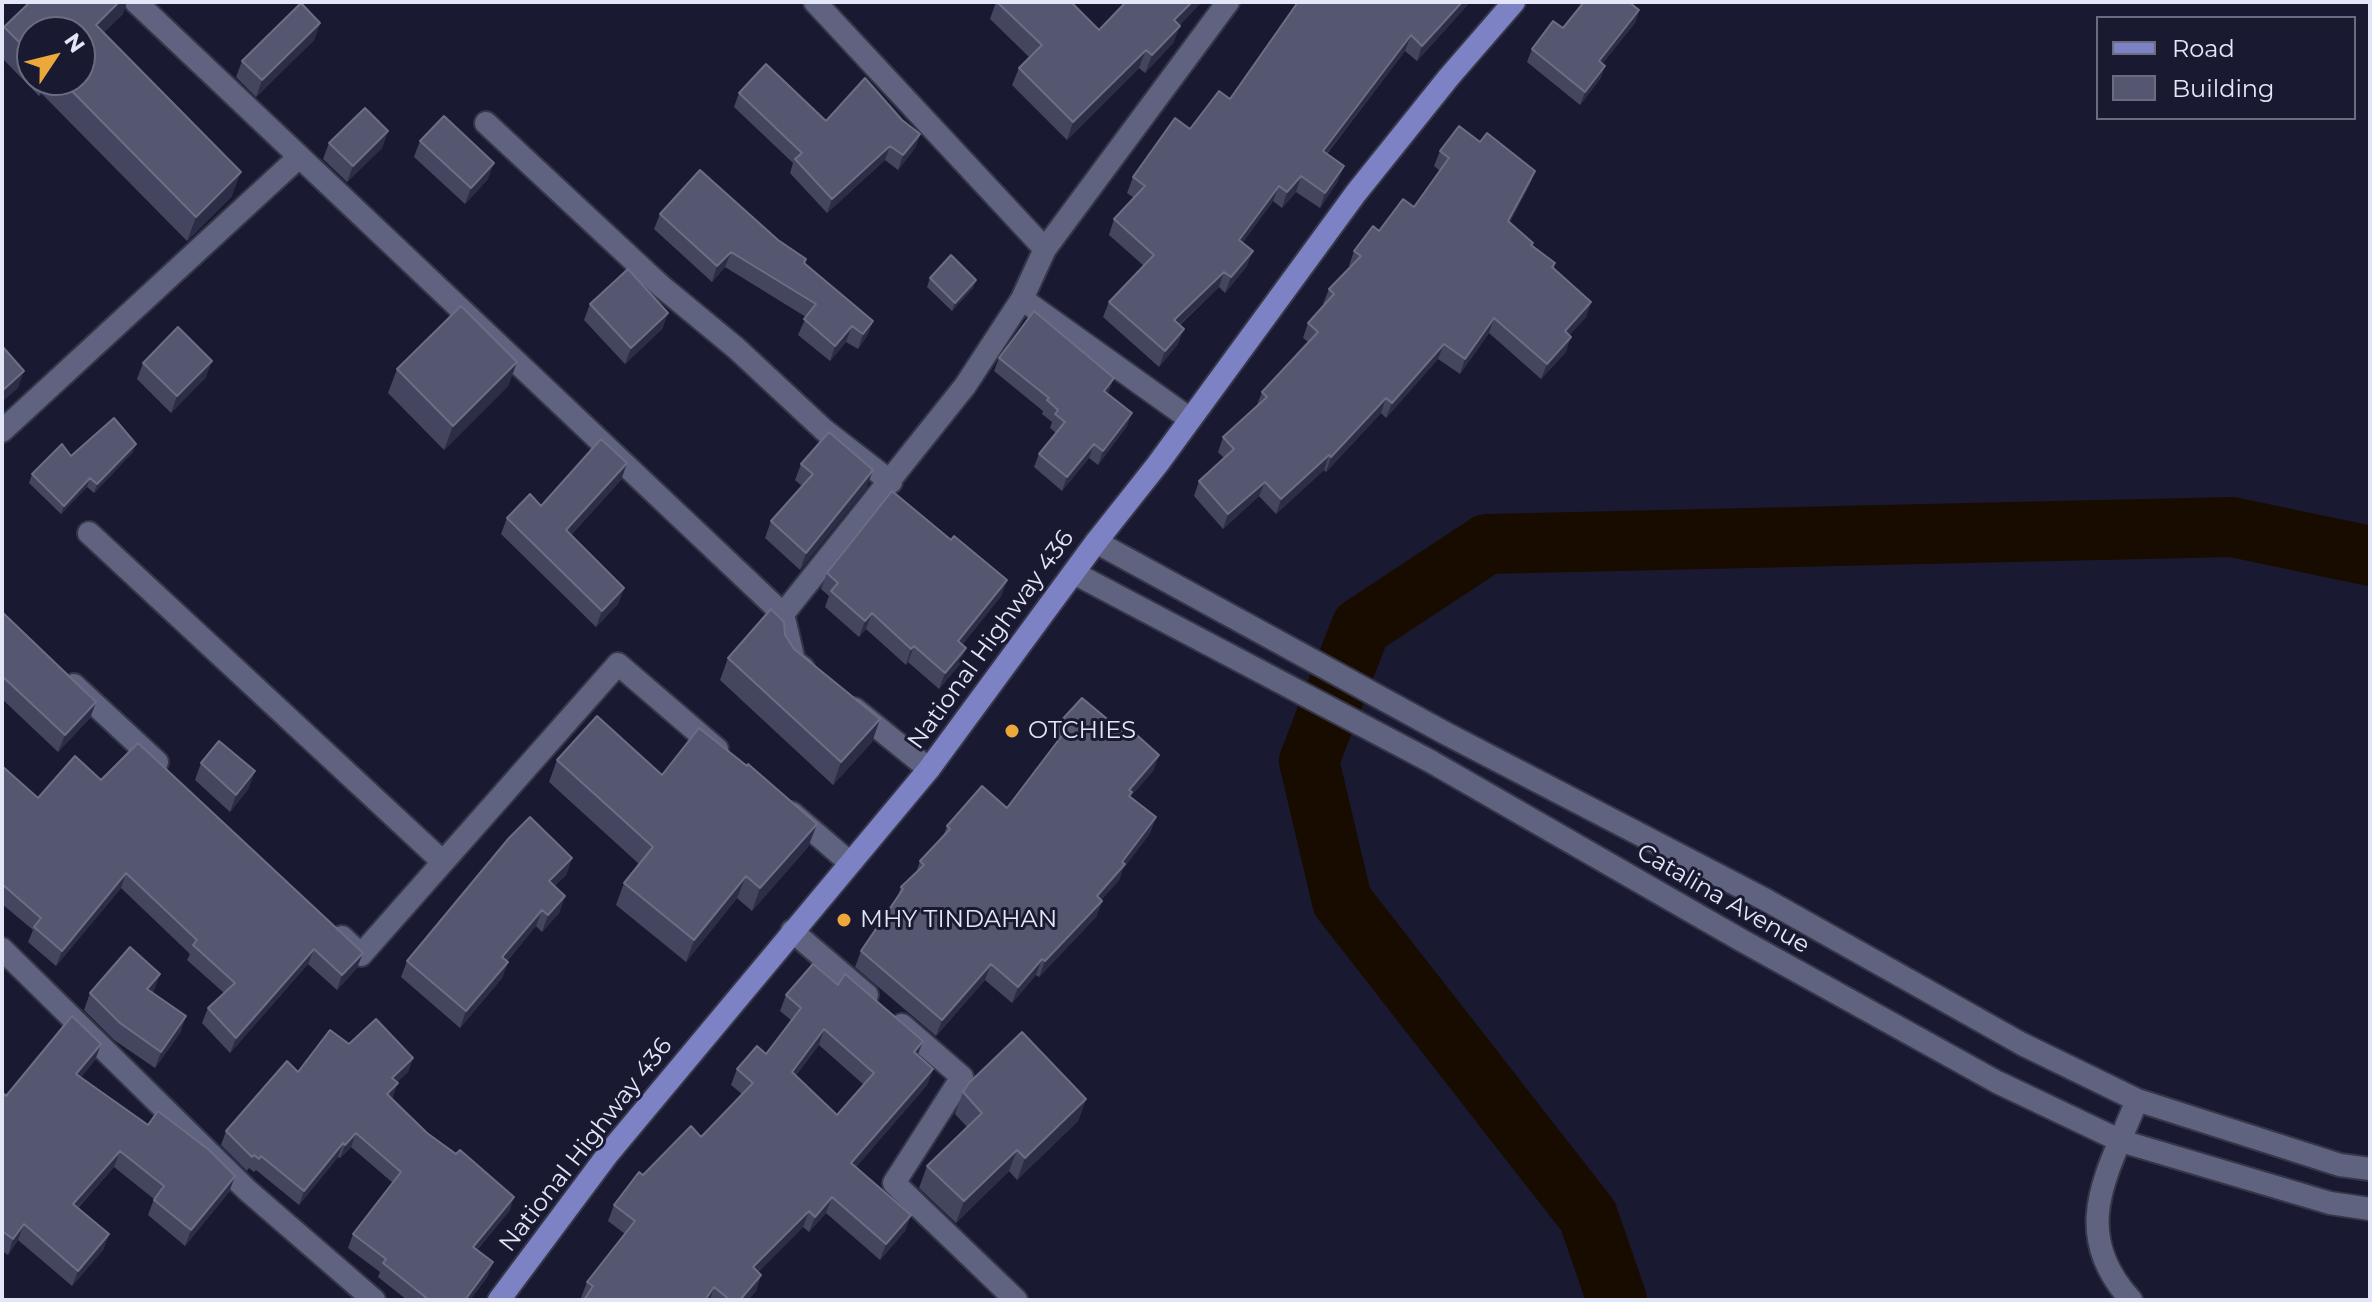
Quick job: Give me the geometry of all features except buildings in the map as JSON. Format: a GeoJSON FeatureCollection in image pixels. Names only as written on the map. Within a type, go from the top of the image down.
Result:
{"type":"FeatureCollection","features":[{"type":"Feature","properties":{"kind":"main road","name":"National Highway 436"},"geometry":{"type":"LineString","coordinates":[[499,1300],[608,1154],[929,769],[1399,139],[1514,2]]}},
{"type":"Feature","properties":{"kind":"street"},"geometry":{"type":"LineString","coordinates":[[136,2],[783,614],[794,661],[819,681]]}},
{"type":"Feature","properties":{"kind":"street"},"geometry":{"type":"LineString","coordinates":[[815,2],[1045,249]]}},
{"type":"Feature","properties":{"kind":"street"},"geometry":{"type":"LineString","coordinates":[[783,614],[965,386],[1022,299],[1045,249],[1228,2]]}},
{"type":"Feature","properties":{"kind":"street"},"geometry":{"type":"LineString","coordinates":[[486,123],[661,286],[736,348],[824,430],[891,482]]}},
{"type":"Feature","properties":{"kind":"street"},"geometry":{"type":"LineString","coordinates":[[2,431],[298,158]]}},
{"type":"Feature","properties":{"kind":"street"},"geometry":{"type":"LineString","coordinates":[[1022,299],[1190,419]]}},
{"type":"Feature","properties":{"kind":"street"},"geometry":{"type":"LineString","coordinates":[[89,533],[443,862]]}},
{"type":"Feature","properties":{"kind":"street","name":"Catalina Avenue"},"geometry":{"type":"LineString","coordinates":[[1096,542],[1445,733],[1766,900],[2022,1044],[2137,1100],[2340,1165],[2370,1169]]}},
{"type":"Feature","properties":{"kind":"street","name":"Catalina Avenue"},"geometry":{"type":"LineString","coordinates":[[1074,573],[1430,761],[1754,948],[1997,1082],[2121,1141],[2330,1203],[2370,1209]]}},
{"type":"Feature","properties":{"kind":"street"},"geometry":{"type":"LineString","coordinates":[[327,923],[361,955],[618,664],[734,763]]}},
{"type":"Feature","properties":{"kind":"street"},"geometry":{"type":"LineString","coordinates":[[54,666],[168,773]]}},
{"type":"Feature","properties":{"kind":"street"},"geometry":{"type":"LineString","coordinates":[[843,700],[929,769]]}},
{"type":"Feature","properties":{"kind":"street"},"geometry":{"type":"LineString","coordinates":[[780,802],[849,862]]}},
{"type":"Feature","properties":{"kind":"street"},"geometry":{"type":"LineString","coordinates":[[792,931],[962,1077],[894,1183],[1016,1300]]}},
{"type":"Feature","properties":{"kind":"street"},"geometry":{"type":"LineString","coordinates":[[2,949],[247,1190],[374,1300]]}},
{"type":"Feature","properties":{"kind":"street"},"geometry":{"type":"LineString","coordinates":[[2131,1300],[2103,1263],[2097,1239],[2099,1200],[2137,1100]]}},
{"type":"Feature","properties":{"kind":"waterway"},"geometry":{"type":"LineString","coordinates":[[1617,1300],[1588,1216],[1342,901],[1309,761],[1361,627],[1487,544],[2232,527],[2370,556]]}},
{"type":"Feature","properties":{"kind":"place","name":"OTCHIES"},"geometry":{"type":"Point","coordinates":[1012,731]}},
{"type":"Feature","properties":{"kind":"place","name":"MHY TINDAHAN"},"geometry":{"type":"Point","coordinates":[844,920]}}]}
